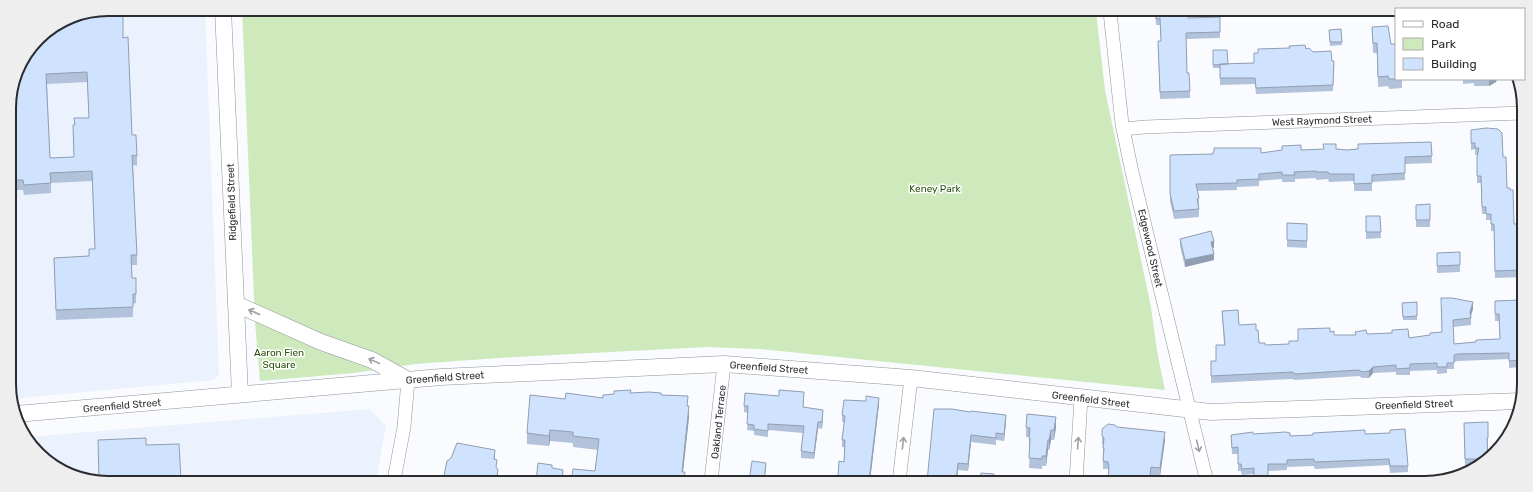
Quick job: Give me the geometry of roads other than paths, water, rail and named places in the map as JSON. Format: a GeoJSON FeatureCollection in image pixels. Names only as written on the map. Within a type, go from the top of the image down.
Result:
{"type":"FeatureCollection","features":[{"type":"Feature","properties":{"kind":"street","name":"Ridgefield Street"},"geometry":{"type":"LineString","coordinates":[[223,16],[240,394]]}},
{"type":"Feature","properties":{"kind":"street","name":"Edgewood Street"},"geometry":{"type":"LineString","coordinates":[[1110,16],[1123,129],[1205,476]]}},
{"type":"Feature","properties":{"kind":"street","name":"West Raymond Street"},"geometry":{"type":"LineString","coordinates":[[1123,129],[1517,113]]}},
{"type":"Feature","properties":{"kind":"street"},"geometry":{"type":"LineString","coordinates":[[236,304],[321,342],[372,360],[408,380],[404,427],[395,476]]}},
{"type":"Feature","properties":{"kind":"street","name":"Greenfield Street"},"geometry":{"type":"LineString","coordinates":[[21,414],[441,377],[724,364],[911,378],[1189,410],[1218,412],[1515,401]]}},
{"type":"Feature","properties":{"kind":"street","name":"Oakland Terrace"},"geometry":{"type":"LineString","coordinates":[[712,476],[724,364]]}},
{"type":"Feature","properties":{"kind":"street"},"geometry":{"type":"LineString","coordinates":[[900,476],[911,378]]}},
{"type":"Feature","properties":{"kind":"street"},"geometry":{"type":"LineString","coordinates":[[1076,476],[1081,398]]}},
{"type":"Feature","properties":{"kind":"park label","name":"Keney Park"},"geometry":{"type":"Point","coordinates":[935,188]}},
{"type":"Feature","properties":{"kind":"park label","name":"Aaron Fien Square"},"geometry":{"type":"Point","coordinates":[279,358]}}]}
